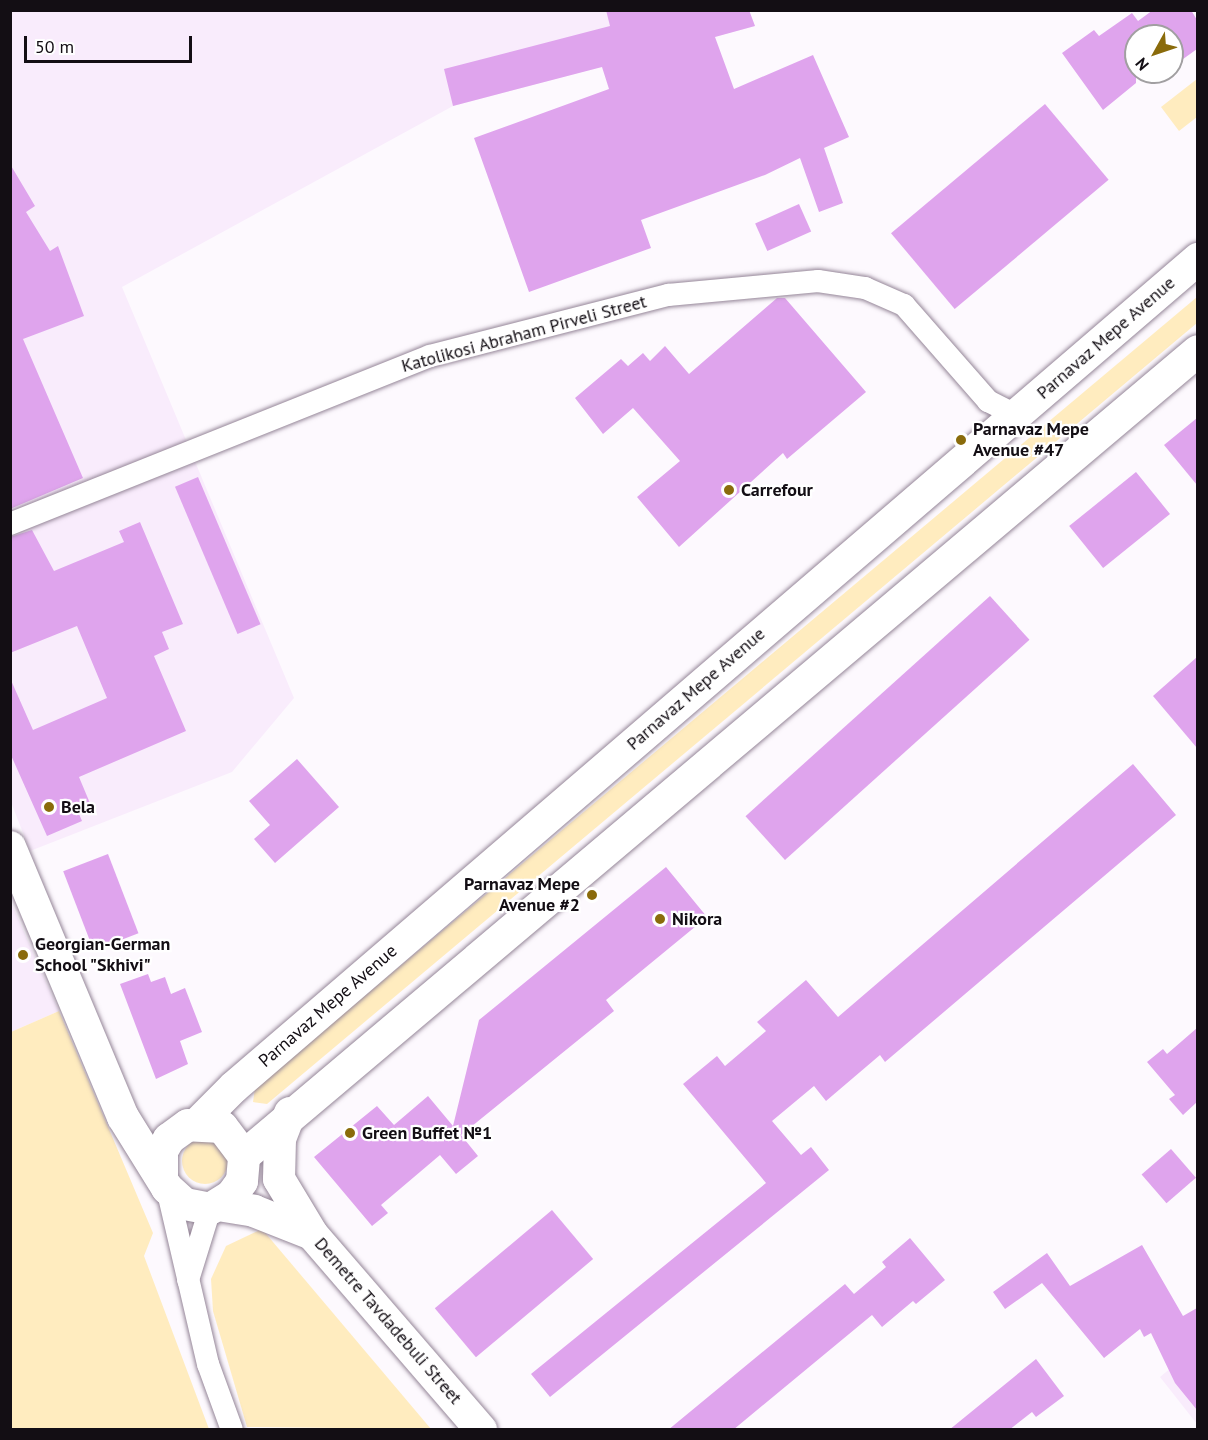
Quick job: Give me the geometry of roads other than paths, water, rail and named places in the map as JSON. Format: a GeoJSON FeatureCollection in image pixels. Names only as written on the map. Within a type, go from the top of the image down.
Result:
{"type":"FeatureCollection","features":[{"type":"Feature","properties":{"kind":"main road","name":"Parnavaz Mepe Avenue"},"geometry":{"type":"LineString","coordinates":[[188,1126],[1197,259]]}},
{"type":"Feature","properties":{"kind":"main road"},"geometry":{"type":"LineString","coordinates":[[10,847],[123,1117],[164,1183],[185,1204],[214,1207],[237,1188],[244,1160],[290,1113],[1197,351]]}},
{"type":"Feature","properties":{"kind":"main road"},"geometry":{"type":"LineString","coordinates":[[281,1189],[279,1148],[290,1113]]}},
{"type":"Feature","properties":{"kind":"main road"},"geometry":{"type":"LineString","coordinates":[[123,1117],[188,1126],[222,1127],[244,1160],[281,1189],[312,1234]]}},
{"type":"Feature","properties":{"kind":"main road"},"geometry":{"type":"LineString","coordinates":[[164,1183],[162,1151],[188,1126]]}},
{"type":"Feature","properties":{"kind":"main road","name":"Demetre Tavdadebuli Street"},"geometry":{"type":"LineString","coordinates":[[214,1207],[254,1211],[312,1234],[481,1430]]}},
{"type":"Feature","properties":{"kind":"street","name":"Katolikosi Abraham Pirveli Street"},"geometry":{"type":"LineString","coordinates":[[10,524],[430,356],[668,295],[818,281],[865,288],[904,305],[988,401],[1016,415]]}},
{"type":"Feature","properties":{"kind":"street"},"geometry":{"type":"LineString","coordinates":[[164,1183],[208,1364],[232,1430]]}},
{"type":"Feature","properties":{"kind":"street"},"geometry":{"type":"LineString","coordinates":[[188,1280],[214,1207]]}},
{"type":"Feature","properties":{"kind":"place","name":"Parnavaz Mepe Avenue #47"},"geometry":{"type":"Point","coordinates":[961,440]}},
{"type":"Feature","properties":{"kind":"place","name":"Carrefour"},"geometry":{"type":"Point","coordinates":[729,490]}},
{"type":"Feature","properties":{"kind":"place","name":"Bela"},"geometry":{"type":"Point","coordinates":[49,807]}},
{"type":"Feature","properties":{"kind":"place","name":"Parnavaz Mepe Avenue #2"},"geometry":{"type":"Point","coordinates":[592,895]}},
{"type":"Feature","properties":{"kind":"place","name":"Nikora"},"geometry":{"type":"Point","coordinates":[660,919]}},
{"type":"Feature","properties":{"kind":"place","name":"Georgian-German School \"Skhivi\""},"geometry":{"type":"Point","coordinates":[23,955]}},
{"type":"Feature","properties":{"kind":"place","name":"Green Buffet №1"},"geometry":{"type":"Point","coordinates":[350,1133]}}]}
